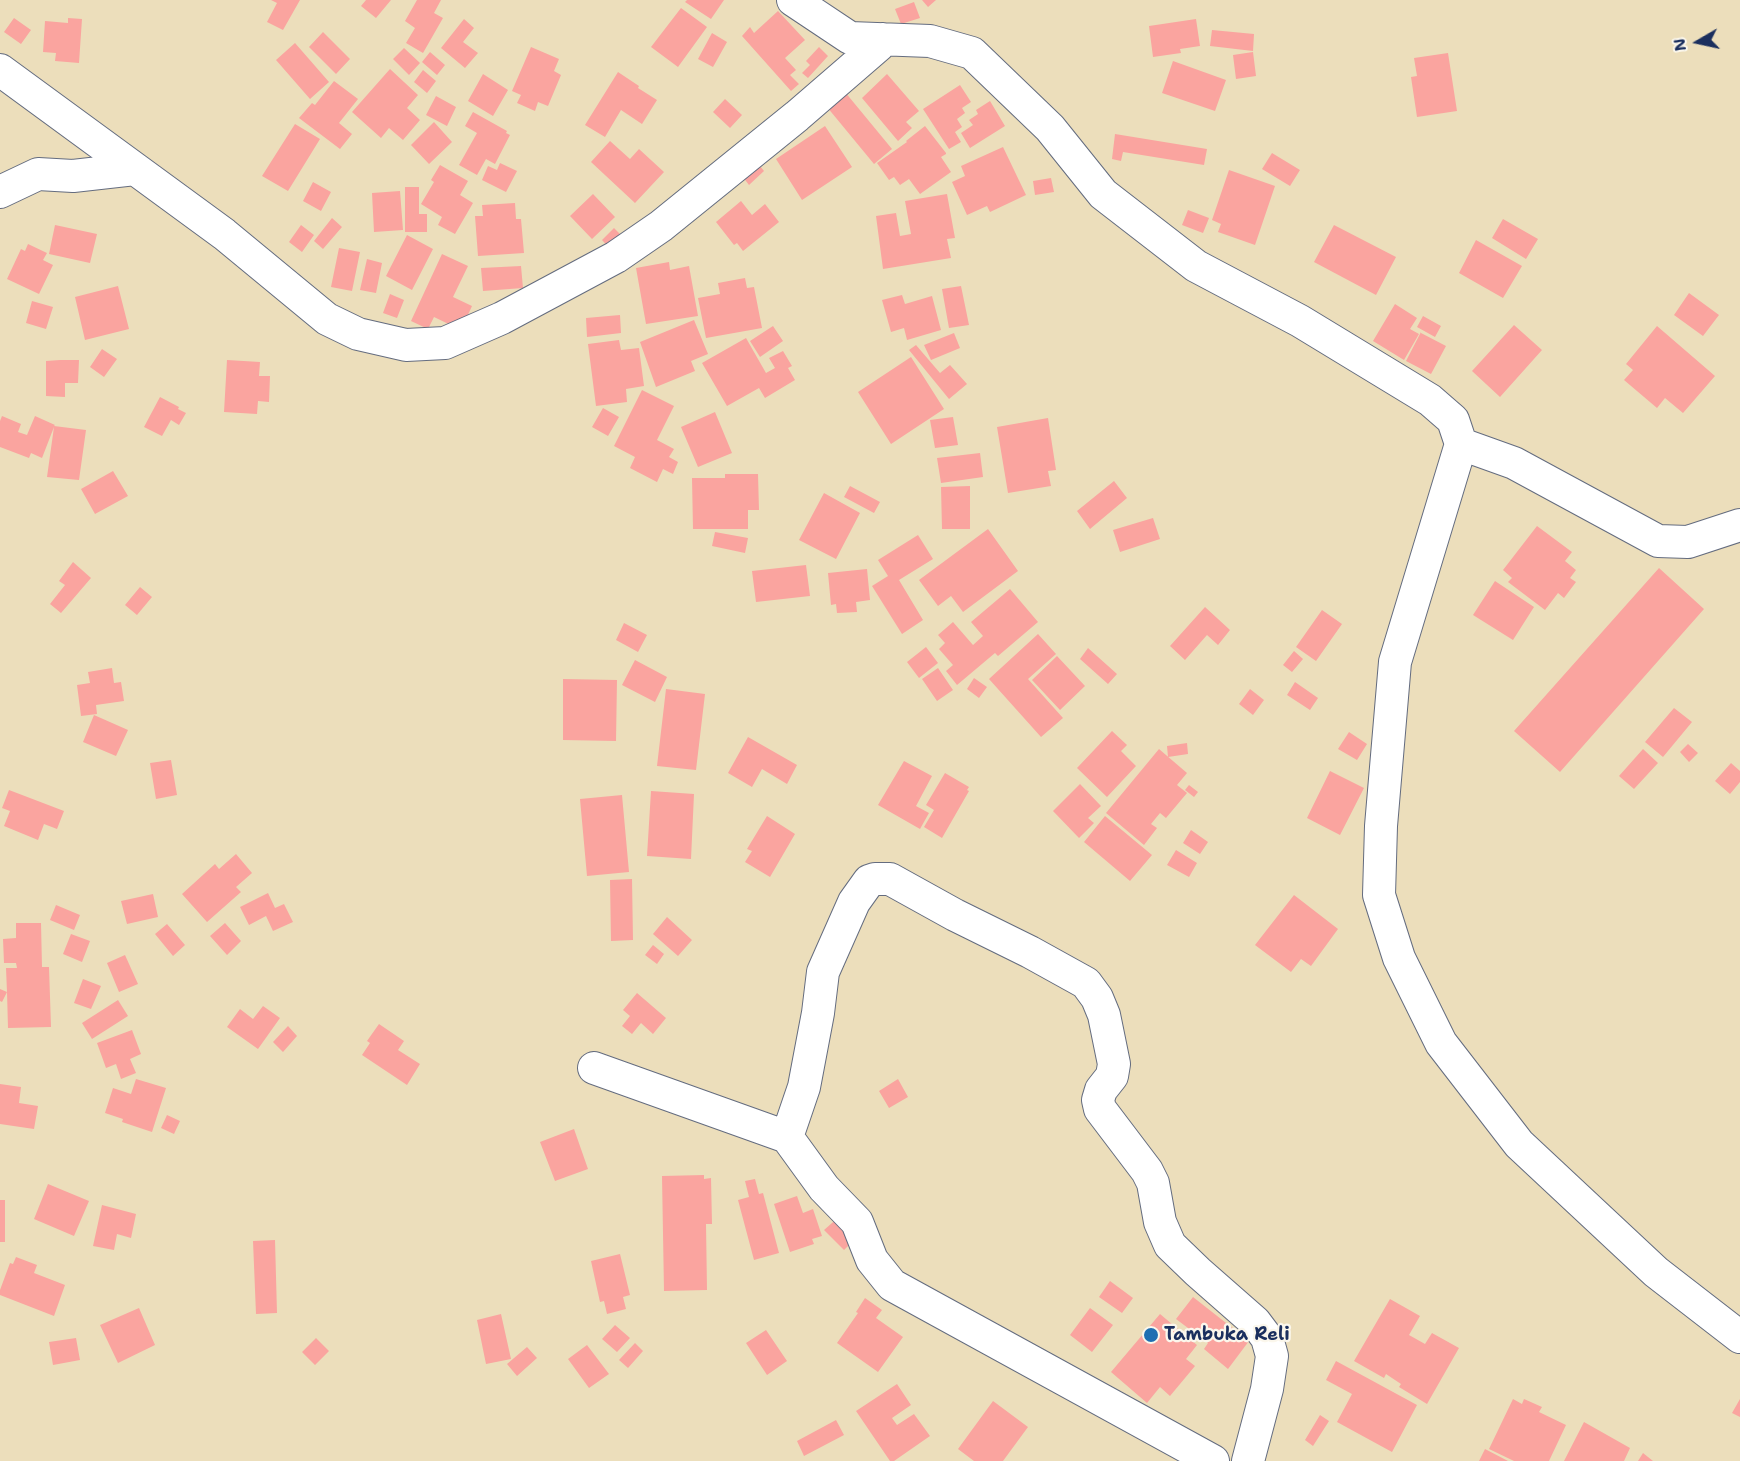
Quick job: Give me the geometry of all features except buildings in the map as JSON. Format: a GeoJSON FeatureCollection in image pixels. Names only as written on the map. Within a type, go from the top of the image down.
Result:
{"type":"FeatureCollection","features":[{"type":"Feature","properties":{"kind":"street"},"geometry":{"type":"LineString","coordinates":[[793,0],[850,38],[930,41],[972,53],[1050,128],[1103,195],[1196,266],[1300,321],[1430,400],[1453,420],[1461,444],[1395,662],[1380,849],[1379,895],[1389,927],[1399,958],[1441,1043],[1519,1144],[1656,1272],[1740,1337]]}},
{"type":"Feature","properties":{"kind":"street"},"geometry":{"type":"LineString","coordinates":[[0,70],[224,234],[327,319],[358,334],[406,345],[445,343],[502,318],[616,257],[661,226],[797,116],[878,46],[883,39]]}},
{"type":"Feature","properties":{"kind":"street"},"geometry":{"type":"LineString","coordinates":[[0,192],[38,174],[73,176],[135,169]]}},
{"type":"Feature","properties":{"kind":"street"},"geometry":{"type":"LineString","coordinates":[[1461,444],[1514,463],[1658,541],[1688,542],[1740,525]]}},
{"type":"Feature","properties":{"kind":"street"},"geometry":{"type":"LineString","coordinates":[[787,1137],[804,1087],[824,972],[854,902],[869,881],[890,879],[1086,983],[1097,998],[1104,1015],[1114,1064],[1112,1076],[1101,1090],[1098,1101],[1100,1108],[1147,1170],[1153,1183],[1160,1222],[1170,1245],[1255,1322],[1267,1338],[1272,1356],[1267,1389],[1248,1461]]}},
{"type":"Feature","properties":{"kind":"street"},"geometry":{"type":"LineString","coordinates":[[594,1068],[787,1137],[824,1188],[857,1222],[872,1260],[892,1285],[1213,1461]]}},
{"type":"Feature","properties":{"kind":"place","name":"Tambuka Reli"},"geometry":{"type":"Point","coordinates":[1151,1335]}}]}
